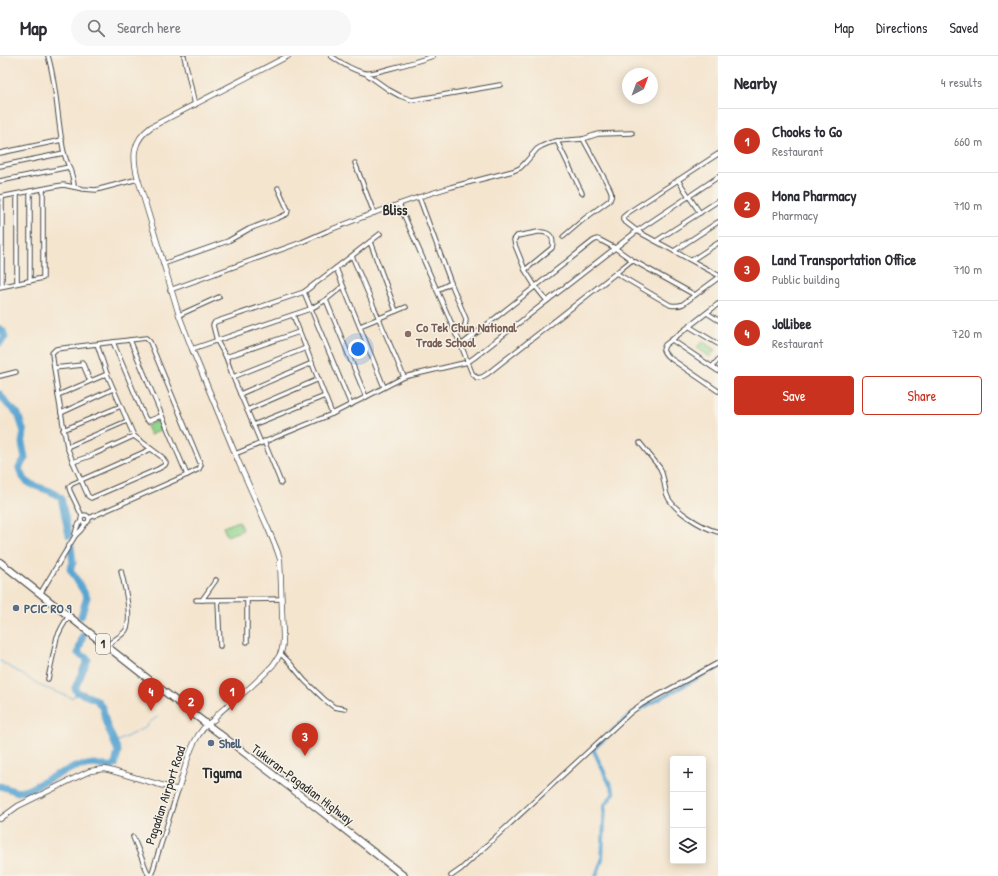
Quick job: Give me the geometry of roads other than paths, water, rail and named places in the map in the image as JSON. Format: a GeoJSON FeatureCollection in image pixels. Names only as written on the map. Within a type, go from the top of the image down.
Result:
{"type":"FeatureCollection","features":[{"type":"Feature","properties":{"kind":"highway","name":"Tukuran-Pagadian Highway"},"geometry":{"type":"LineString","coordinates":[[0,562],[68,617],[404,876]]}},
{"type":"Feature","properties":{"kind":"street"},"geometry":{"type":"LineString","coordinates":[[48,56],[53,77],[64,154],[74,182],[74,187]]}},
{"type":"Feature","properties":{"kind":"street"},"geometry":{"type":"LineString","coordinates":[[184,56],[195,105]]}},
{"type":"Feature","properties":{"kind":"street"},"geometry":{"type":"LineString","coordinates":[[207,724],[217,718],[227,707],[264,675],[280,653],[283,636],[280,559],[179,315],[170,290],[134,166],[134,157],[140,138],[144,132],[151,127],[288,56]]}},
{"type":"Feature","properties":{"kind":"street"},"geometry":{"type":"LineString","coordinates":[[331,56],[353,69],[365,73],[400,96],[412,100],[500,85]]}},
{"type":"Feature","properties":{"kind":"street"},"geometry":{"type":"LineString","coordinates":[[365,73],[373,73],[434,56]]}},
{"type":"Feature","properties":{"kind":"street"},"geometry":{"type":"LineString","coordinates":[[170,290],[302,242],[327,231],[419,197],[451,187],[513,172],[520,168],[537,149],[549,143],[583,139],[598,134],[632,133]]}},
{"type":"Feature","properties":{"kind":"street"},"geometry":{"type":"LineString","coordinates":[[563,237],[610,200],[612,196],[612,192],[583,139]]}},
{"type":"Feature","properties":{"kind":"street"},"geometry":{"type":"LineString","coordinates":[[0,153],[62,140]]}},
{"type":"Feature","properties":{"kind":"street"},"geometry":{"type":"LineString","coordinates":[[557,141],[582,193]]}},
{"type":"Feature","properties":{"kind":"street"},"geometry":{"type":"LineString","coordinates":[[0,166],[64,154]]}},
{"type":"Feature","properties":{"kind":"street"},"geometry":{"type":"LineString","coordinates":[[616,273],[670,305],[675,306],[680,306],[683,304],[718,276],[638,231],[623,220],[623,217],[718,154]]}},
{"type":"Feature","properties":{"kind":"street"},"geometry":{"type":"LineString","coordinates":[[356,163],[374,213]]}},
{"type":"Feature","properties":{"kind":"street"},"geometry":{"type":"LineString","coordinates":[[0,181],[69,167]]}},
{"type":"Feature","properties":{"kind":"street"},"geometry":{"type":"LineString","coordinates":[[236,454],[332,414],[404,377],[468,362],[615,248],[718,177]]}},
{"type":"Feature","properties":{"kind":"street"},"geometry":{"type":"LineString","coordinates":[[43,188],[43,278],[1,287],[1,197],[43,188],[64,185],[96,190],[138,179]]}},
{"type":"Feature","properties":{"kind":"street"},"geometry":{"type":"LineString","coordinates":[[678,180],[700,213]]}},
{"type":"Feature","properties":{"kind":"street"},"geometry":{"type":"LineString","coordinates":[[163,264],[228,241],[249,229],[287,214],[288,210],[278,188]]}},
{"type":"Feature","properties":{"kind":"street"},"geometry":{"type":"LineString","coordinates":[[30,191],[30,281]]}},
{"type":"Feature","properties":{"kind":"street"},"geometry":{"type":"LineString","coordinates":[[17,194],[17,283]]}},
{"type":"Feature","properties":{"kind":"street"},"geometry":{"type":"LineString","coordinates":[[419,197],[466,319],[464,328],[456,335]]}},
{"type":"Feature","properties":{"kind":"street"},"geometry":{"type":"LineString","coordinates":[[656,241],[718,201]]}},
{"type":"Feature","properties":{"kind":"street"},"geometry":{"type":"LineString","coordinates":[[399,204],[472,373],[477,378],[482,377],[632,260]]}},
{"type":"Feature","properties":{"kind":"street"},"geometry":{"type":"LineString","coordinates":[[674,251],[718,222]]}},
{"type":"Feature","properties":{"kind":"street"},"geometry":{"type":"LineString","coordinates":[[525,270],[552,248],[553,244],[548,233],[544,232],[517,236],[514,240],[525,270],[547,301]]}},
{"type":"Feature","properties":{"kind":"street"},"geometry":{"type":"LineString","coordinates":[[281,483],[240,394],[226,357],[217,341],[213,325],[215,322],[304,292],[380,234]]}},
{"type":"Feature","properties":{"kind":"street"},"geometry":{"type":"LineString","coordinates":[[461,345],[597,239],[615,248],[632,260],[694,295]]}},
{"type":"Feature","properties":{"kind":"street"},"geometry":{"type":"LineString","coordinates":[[370,242],[396,311]]}},
{"type":"Feature","properties":{"kind":"street"},"geometry":{"type":"LineString","coordinates":[[692,260],[718,243]]}},
{"type":"Feature","properties":{"kind":"street"},"geometry":{"type":"LineString","coordinates":[[352,256],[404,377]]}},
{"type":"Feature","properties":{"kind":"street"},"geometry":{"type":"LineString","coordinates":[[336,268],[384,387]]}},
{"type":"Feature","properties":{"kind":"street"},"geometry":{"type":"LineString","coordinates":[[437,290],[451,283]]}},
{"type":"Feature","properties":{"kind":"street"},"geometry":{"type":"LineString","coordinates":[[192,349],[310,309],[326,300],[343,286]]}},
{"type":"Feature","properties":{"kind":"street"},"geometry":{"type":"LineString","coordinates":[[304,292],[351,405]]}},
{"type":"Feature","properties":{"kind":"street"},"geometry":{"type":"LineString","coordinates":[[179,315],[219,297]]}},
{"type":"Feature","properties":{"kind":"street"},"geometry":{"type":"LineString","coordinates":[[326,300],[366,397]]}},
{"type":"Feature","properties":{"kind":"street"},"geometry":{"type":"LineString","coordinates":[[717,389],[664,352],[663,347],[718,304]]}},
{"type":"Feature","properties":{"kind":"street"},"geometry":{"type":"LineString","coordinates":[[360,326],[406,307]]}},
{"type":"Feature","properties":{"kind":"street"},"geometry":{"type":"LineString","coordinates":[[707,313],[718,320]]}},
{"type":"Feature","properties":{"kind":"street"},"geometry":{"type":"LineString","coordinates":[[293,315],[332,414]]}},
{"type":"Feature","properties":{"kind":"street"},"geometry":{"type":"LineString","coordinates":[[690,327],[718,344]]}},
{"type":"Feature","properties":{"kind":"street"},"geometry":{"type":"LineString","coordinates":[[226,357],[299,332]]}},
{"type":"Feature","properties":{"kind":"street"},"geometry":{"type":"LineString","coordinates":[[40,594],[75,536],[88,522],[89,518],[187,475],[198,469],[201,463],[150,342],[146,338],[144,337],[54,350],[52,353],[64,430],[73,462],[88,496],[91,498],[158,469],[166,463],[162,457],[134,436],[113,389],[97,344]]}},
{"type":"Feature","properties":{"kind":"street"},"geometry":{"type":"LineString","coordinates":[[130,340],[187,475]]}},
{"type":"Feature","properties":{"kind":"street"},"geometry":{"type":"LineString","coordinates":[[672,340],[718,370]]}},
{"type":"Feature","properties":{"kind":"street"},"geometry":{"type":"LineString","coordinates":[[113,342],[145,418],[148,421],[161,416]]}},
{"type":"Feature","properties":{"kind":"street"},"geometry":{"type":"LineString","coordinates":[[233,377],[306,348]]}},
{"type":"Feature","properties":{"kind":"street"},"geometry":{"type":"LineString","coordinates":[[712,367],[718,360]]}},
{"type":"Feature","properties":{"kind":"street"},"geometry":{"type":"LineString","coordinates":[[240,394],[312,363]]}},
{"type":"Feature","properties":{"kind":"street"},"geometry":{"type":"LineString","coordinates":[[54,368],[83,364],[90,381]]}},
{"type":"Feature","properties":{"kind":"street"},"geometry":{"type":"LineString","coordinates":[[0,376],[16,372]]}},
{"type":"Feature","properties":{"kind":"street"},"geometry":{"type":"LineString","coordinates":[[58,395],[107,374]]}},
{"type":"Feature","properties":{"kind":"street"},"geometry":{"type":"LineString","coordinates":[[247,410],[319,379]]}},
{"type":"Feature","properties":{"kind":"street"},"geometry":{"type":"LineString","coordinates":[[61,413],[113,389]]}},
{"type":"Feature","properties":{"kind":"street"},"geometry":{"type":"LineString","coordinates":[[254,425],[325,396]]}},
{"type":"Feature","properties":{"kind":"street"},"geometry":{"type":"LineString","coordinates":[[64,430],[121,406]]}},
{"type":"Feature","properties":{"kind":"street"},"geometry":{"type":"LineString","coordinates":[[68,447],[127,421]]}},
{"type":"Feature","properties":{"kind":"street"},"geometry":{"type":"LineString","coordinates":[[73,462],[134,436]]}},
{"type":"Feature","properties":{"kind":"street"},"geometry":{"type":"LineString","coordinates":[[640,443],[662,471],[666,493],[670,501],[691,520],[718,532]]}},
{"type":"Feature","properties":{"kind":"street"},"geometry":{"type":"LineString","coordinates":[[86,523],[83,522],[69,488],[72,484],[151,449]]}},
{"type":"Feature","properties":{"kind":"street"},"geometry":{"type":"LineString","coordinates":[[75,536],[77,527],[82,518],[86,515],[89,518]]}},
{"type":"Feature","properties":{"kind":"street"},"geometry":{"type":"LineString","coordinates":[[106,646],[125,631],[129,618],[121,571]]}},
{"type":"Feature","properties":{"kind":"street"},"geometry":{"type":"LineString","coordinates":[[202,600],[216,580]]}},
{"type":"Feature","properties":{"kind":"street"},"geometry":{"type":"LineString","coordinates":[[196,600],[281,599]]}},
{"type":"Feature","properties":{"kind":"street"},"geometry":{"type":"LineString","coordinates":[[218,600],[220,646]]}},
{"type":"Feature","properties":{"kind":"street"},"geometry":{"type":"LineString","coordinates":[[247,600],[247,642]]}},
{"type":"Feature","properties":{"kind":"street"},"geometry":{"type":"LineString","coordinates":[[48,679],[57,637],[68,617]]}},
{"type":"Feature","properties":{"kind":"street"},"geometry":{"type":"LineString","coordinates":[[280,653],[305,681],[325,700],[334,707],[345,708]]}},
{"type":"Feature","properties":{"kind":"street"},"geometry":{"type":"LineString","coordinates":[[451,876],[461,869],[631,712],[642,704],[718,663]]}},
{"type":"Feature","properties":{"kind":"street","name":"Pagadian Airport Road"},"geometry":{"type":"LineString","coordinates":[[150,876],[196,738],[207,724]]}},
{"type":"Feature","properties":{"kind":"street"},"geometry":{"type":"LineString","coordinates":[[0,820],[18,806],[90,771],[104,769],[109,770],[178,790]]}},
{"type":"Feature","properties":{"kind":"street"},"geometry":{"type":"LineString","coordinates":[[133,838],[150,876]]}},
{"type":"Feature","properties":{"kind":"waterway"},"geometry":{"type":"LineString","coordinates":[[0,329],[3,331],[5,337],[0,343]]}},
{"type":"Feature","properties":{"kind":"waterway"},"geometry":{"type":"LineString","coordinates":[[0,394],[8,405],[18,414],[24,432],[22,443],[25,458],[19,468],[21,474],[27,482],[50,491],[61,498],[69,535]]}},
{"type":"Feature","properties":{"kind":"waterway"},"geometry":{"type":"LineString","coordinates":[[71,546],[73,563],[70,569],[87,597],[81,616]]}},
{"type":"Feature","properties":{"kind":"waterway"},"geometry":{"type":"LineString","coordinates":[[0,786],[18,792],[27,790],[75,767],[94,764],[110,767],[115,765],[118,751],[106,723],[103,709],[97,700],[77,692],[75,688],[88,659],[78,653],[83,635]]}},
{"type":"Feature","properties":{"kind":"waterway"},"geometry":{"type":"LineString","coordinates":[[0,661],[43,687],[72,698],[79,692]]}},
{"type":"Feature","properties":{"kind":"waterway"},"geometry":{"type":"LineString","coordinates":[[596,876],[602,860],[605,805],[614,793],[593,749],[633,713],[718,667]]}},
{"type":"Feature","properties":{"kind":"waterway"},"geometry":{"type":"LineString","coordinates":[[114,743],[144,728],[159,716]]}},
{"type":"Feature","properties":{"kind":"place","name":"Co Tek Chun National Trade School"},"geometry":{"type":"Point","coordinates":[408,334]}},
{"type":"Feature","properties":{"kind":"place","name":"PCIC RO 9"},"geometry":{"type":"Point","coordinates":[16,608]}},
{"type":"Feature","properties":{"kind":"place","name":"Jollibee"},"geometry":{"type":"Point","coordinates":[151,711]}},
{"type":"Feature","properties":{"kind":"place","name":"Chooks to Go"},"geometry":{"type":"Point","coordinates":[232,711]}},
{"type":"Feature","properties":{"kind":"place","name":"Mona Pharmacy"},"geometry":{"type":"Point","coordinates":[191,721]}},
{"type":"Feature","properties":{"kind":"place","name":"Shell"},"geometry":{"type":"Point","coordinates":[211,743]}},
{"type":"Feature","properties":{"kind":"place","name":"Land Transportation Office"},"geometry":{"type":"Point","coordinates":[305,756]}},
{"type":"Feature","properties":{"kind":"district","name":"Bliss"},"geometry":{"type":"Point","coordinates":[395,210]}},
{"type":"Feature","properties":{"kind":"district","name":"Tiguma"},"geometry":{"type":"Point","coordinates":[222,773]}}]}
